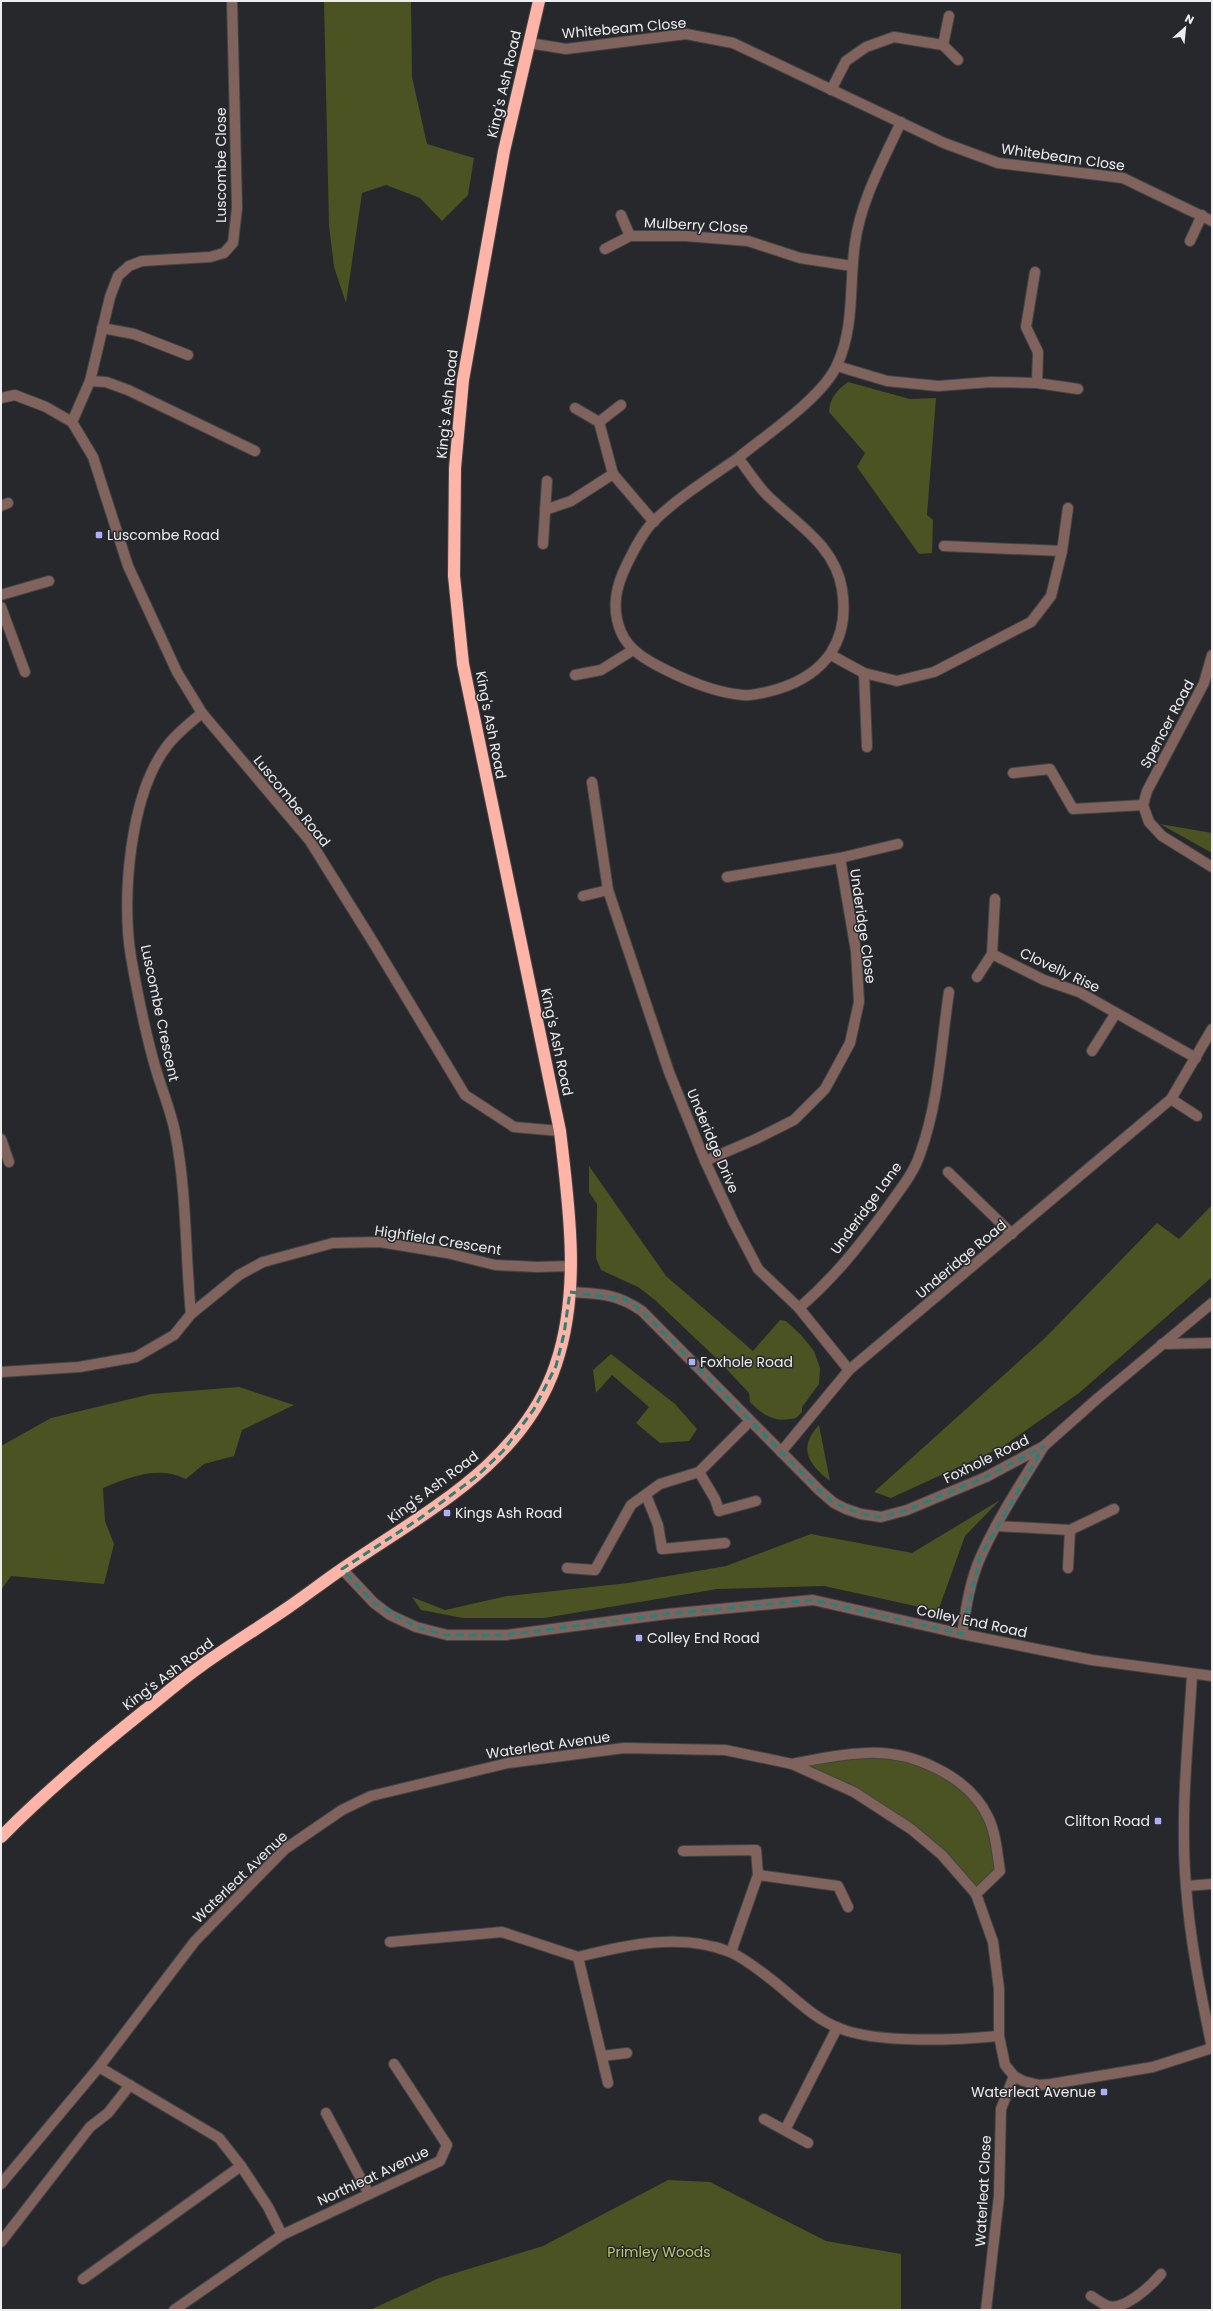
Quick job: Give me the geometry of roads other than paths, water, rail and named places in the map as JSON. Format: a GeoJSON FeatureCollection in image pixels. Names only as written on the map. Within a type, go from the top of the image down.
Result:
{"type":"FeatureCollection","features":[{"type":"Feature","properties":{"kind":"highway","name":"King's Ash Road"},"geometry":{"type":"LineString","coordinates":[[1,1837],[35,1802],[87,1756],[176,1686],[342,1569],[430,1511],[477,1476],[503,1451],[534,1409],[556,1366],[564,1334],[570,1292],[568,1194],[560,1131],[463,664],[454,576],[455,468],[462,380],[501,166],[539,1]]}},
{"type":"Feature","properties":{"kind":"street","name":"Luscombe Close"},"geometry":{"type":"LineString","coordinates":[[72,422],[90,381],[112,290],[118,276],[129,266],[142,261],[210,257],[224,253],[233,243],[237,208],[232,1]]}},
{"type":"Feature","properties":{"kind":"street"},"geometry":{"type":"LineString","coordinates":[[943,45],[949,16]]}},
{"type":"Feature","properties":{"kind":"street","name":"Whitebeam Close"},"geometry":{"type":"LineString","coordinates":[[529,43],[566,49],[686,34],[733,44],[944,143],[998,163],[1123,178],[1212,221]]}},
{"type":"Feature","properties":{"kind":"street"},"geometry":{"type":"LineString","coordinates":[[831,90],[846,61],[866,47],[894,37],[943,45],[958,60]]}},
{"type":"Feature","properties":{"kind":"street"},"geometry":{"type":"LineString","coordinates":[[738,458],[768,496],[823,545],[834,567],[842,589],[842,628],[831,655],[813,672],[793,685],[768,692],[745,696],[715,689],[681,678],[633,650],[621,633],[616,613],[616,591],[632,553],[654,522],[788,419],[820,389],[837,366],[850,326],[852,266],[855,242],[868,192],[901,122]]}},
{"type":"Feature","properties":{"kind":"street","name":"Mulberry Close"},"geometry":{"type":"LineString","coordinates":[[621,215],[630,236]]}},
{"type":"Feature","properties":{"kind":"street"},"geometry":{"type":"LineString","coordinates":[[1190,240],[1202,216]]}},
{"type":"Feature","properties":{"kind":"street","name":"Mulberry Close"},"geometry":{"type":"LineString","coordinates":[[605,249],[630,236],[686,236],[748,241],[800,258],[852,266]]}},
{"type":"Feature","properties":{"kind":"street"},"geometry":{"type":"LineString","coordinates":[[1035,272],[1026,327],[1038,352],[1037,383]]}},
{"type":"Feature","properties":{"kind":"street"},"geometry":{"type":"LineString","coordinates":[[102,328],[134,334],[188,356]]}},
{"type":"Feature","properties":{"kind":"street"},"geometry":{"type":"LineString","coordinates":[[837,366],[887,381],[938,386],[991,382],[1037,383],[1078,389]]}},
{"type":"Feature","properties":{"kind":"street"},"geometry":{"type":"LineString","coordinates":[[90,381],[106,382],[128,390],[255,451]]}},
{"type":"Feature","properties":{"kind":"street"},"geometry":{"type":"LineString","coordinates":[[1,398],[15,395],[46,407],[72,422]]}},
{"type":"Feature","properties":{"kind":"street"},"geometry":{"type":"LineString","coordinates":[[599,422],[621,406]]}},
{"type":"Feature","properties":{"kind":"street"},"geometry":{"type":"LineString","coordinates":[[575,408],[599,422],[613,474],[654,522]]}},
{"type":"Feature","properties":{"kind":"street","name":"Luscombe Road"},"geometry":{"type":"LineString","coordinates":[[72,422],[93,457],[128,566],[177,672],[202,713],[310,841],[465,1095],[514,1127],[560,1131]]}},
{"type":"Feature","properties":{"kind":"street"},"geometry":{"type":"LineString","coordinates":[[545,510],[571,501],[613,474]]}},
{"type":"Feature","properties":{"kind":"street"},"geometry":{"type":"LineString","coordinates":[[543,544],[547,481]]}},
{"type":"Feature","properties":{"kind":"street"},"geometry":{"type":"LineString","coordinates":[[831,655],[864,673],[897,681],[934,672],[1031,622],[1052,596],[1062,551],[1068,508]]}},
{"type":"Feature","properties":{"kind":"street"},"geometry":{"type":"LineString","coordinates":[[944,546],[1062,551]]}},
{"type":"Feature","properties":{"kind":"street"},"geometry":{"type":"LineString","coordinates":[[1,595],[49,581]]}},
{"type":"Feature","properties":{"kind":"street"},"geometry":{"type":"LineString","coordinates":[[1,606],[25,672]]}},
{"type":"Feature","properties":{"kind":"street"},"geometry":{"type":"LineString","coordinates":[[575,675],[600,670],[633,650]]}},
{"type":"Feature","properties":{"kind":"street","name":"Spencer Road"},"geometry":{"type":"LineString","coordinates":[[1143,805],[1147,791],[1204,683],[1212,655]]}},
{"type":"Feature","properties":{"kind":"street"},"geometry":{"type":"LineString","coordinates":[[864,673],[867,747]]}},
{"type":"Feature","properties":{"kind":"street","name":"Luscombe Crescent"},"geometry":{"type":"LineString","coordinates":[[190,1314],[185,1255],[185,1200],[175,1131],[153,1059],[131,956],[128,912],[135,826],[145,789],[154,767],[168,745],[202,713]]}},
{"type":"Feature","properties":{"kind":"street"},"geometry":{"type":"LineString","coordinates":[[1012,773],[1050,769],[1073,809],[1143,805],[1148,822],[1162,836],[1212,867]]}},
{"type":"Feature","properties":{"kind":"street","name":"Underidge Drive"},"geometry":{"type":"LineString","coordinates":[[592,782],[608,890],[669,1072],[705,1161],[733,1222],[758,1269],[799,1308],[849,1370]]}},
{"type":"Feature","properties":{"kind":"street","name":"Underidge Close"},"geometry":{"type":"LineString","coordinates":[[727,877],[840,858],[898,844]]}},
{"type":"Feature","properties":{"kind":"street","name":"Underidge Close"},"geometry":{"type":"LineString","coordinates":[[705,1161],[756,1139],[794,1120],[825,1089],[850,1043],[859,1002],[856,952],[840,858]]}},
{"type":"Feature","properties":{"kind":"street"},"geometry":{"type":"LineString","coordinates":[[584,896],[608,890]]}},
{"type":"Feature","properties":{"kind":"street"},"geometry":{"type":"LineString","coordinates":[[977,977],[992,954],[995,899]]}},
{"type":"Feature","properties":{"kind":"street","name":"Clovelly Rise"},"geometry":{"type":"LineString","coordinates":[[992,954],[1044,980],[1079,992],[1196,1058]]}},
{"type":"Feature","properties":{"kind":"street","name":"Underidge Lane"},"geometry":{"type":"LineString","coordinates":[[799,1308],[826,1284],[865,1238],[903,1187],[920,1154],[938,1076],[949,992]]}},
{"type":"Feature","properties":{"kind":"street"},"geometry":{"type":"LineString","coordinates":[[1092,1051],[1116,1013]]}},
{"type":"Feature","properties":{"kind":"street","name":"Underidge Road"},"geometry":{"type":"LineString","coordinates":[[782,1452],[849,1370],[1171,1099],[1212,1029]]}},
{"type":"Feature","properties":{"kind":"street"},"geometry":{"type":"LineString","coordinates":[[1171,1099],[1197,1116]]}},
{"type":"Feature","properties":{"kind":"street"},"geometry":{"type":"LineString","coordinates":[[1,1139],[10,1162]]}},
{"type":"Feature","properties":{"kind":"street"},"geometry":{"type":"LineString","coordinates":[[948,1172],[1012,1234]]}},
{"type":"Feature","properties":{"kind":"street","name":"Highfield Crescent"},"geometry":{"type":"LineString","coordinates":[[1,1372],[79,1367],[136,1357],[174,1335],[190,1314],[239,1275],[263,1262],[333,1243],[380,1242],[447,1253],[495,1265],[537,1267],[570,1266]]}},
{"type":"Feature","properties":{"kind":"street","name":"Foxhole Road"},"geometry":{"type":"LineString","coordinates":[[570,1292],[600,1294],[625,1299],[642,1310],[750,1421],[834,1503],[861,1514],[881,1517],[907,1510],[986,1477],[1044,1446],[1212,1303]]}},
{"type":"Feature","properties":{"kind":"street"},"geometry":{"type":"LineString","coordinates":[[1162,1344],[1212,1343]]}},
{"type":"Feature","properties":{"kind":"street"},"geometry":{"type":"LineString","coordinates":[[568,1568],[596,1570],[631,1506],[660,1484],[699,1472],[750,1421]]}},
{"type":"Feature","properties":{"kind":"street"},"geometry":{"type":"LineString","coordinates":[[962,1634],[968,1597],[980,1557],[996,1526],[1044,1446]]}},
{"type":"Feature","properties":{"kind":"street"},"geometry":{"type":"LineString","coordinates":[[699,1472],[715,1499],[719,1511],[756,1501]]}},
{"type":"Feature","properties":{"kind":"street"},"geometry":{"type":"LineString","coordinates":[[646,1495],[658,1525],[662,1549],[725,1543]]}},
{"type":"Feature","properties":{"kind":"street"},"geometry":{"type":"LineString","coordinates":[[996,1526],[1070,1530],[1114,1509]]}},
{"type":"Feature","properties":{"kind":"street"},"geometry":{"type":"LineString","coordinates":[[1068,1568],[1070,1530]]}},
{"type":"Feature","properties":{"kind":"street","name":"Colley End Road"},"geometry":{"type":"LineString","coordinates":[[342,1569],[374,1603],[390,1615],[416,1627],[447,1635],[506,1636],[667,1614],[813,1600],[962,1634],[1092,1660],[1192,1675],[1212,1676]]}},
{"type":"Feature","properties":{"kind":"street"},"geometry":{"type":"LineString","coordinates":[[1014,2076],[1031,2083],[1051,2084],[1152,2068],[1212,2048],[1201,1991],[1186,1886],[1184,1808],[1192,1675]]}},
{"type":"Feature","properties":{"kind":"street","name":"Waterleat Avenue"},"geometry":{"type":"LineString","coordinates":[[1,2184],[99,2066],[194,1941],[285,1850],[342,1810],[371,1796],[508,1763],[624,1748],[725,1750],[792,1764],[854,1792],[911,1829],[942,1855],[976,1894],[993,1942],[999,1989],[999,2036],[1004,2061],[1014,2076]]}},
{"type":"Feature","properties":{"kind":"street","name":"Waterleat Avenue"},"geometry":{"type":"LineString","coordinates":[[792,1764],[867,1753],[893,1754],[926,1764],[952,1777],[974,1796],[988,1817],[995,1839],[1000,1870],[976,1894]]}},
{"type":"Feature","properties":{"kind":"street"},"geometry":{"type":"LineString","coordinates":[[683,1851],[756,1850],[758,1876],[731,1952]]}},
{"type":"Feature","properties":{"kind":"street"},"geometry":{"type":"LineString","coordinates":[[758,1876],[838,1886],[848,1908]]}},
{"type":"Feature","properties":{"kind":"street"},"geometry":{"type":"LineString","coordinates":[[1186,1886],[1212,1884]]}},
{"type":"Feature","properties":{"kind":"street"},"geometry":{"type":"LineString","coordinates":[[390,1942],[502,1932],[578,1957],[644,1944],[680,1942],[715,1947],[731,1952],[748,1962],[814,2014],[837,2028],[854,2034],[906,2038],[968,2039],[999,2036]]}},
{"type":"Feature","properties":{"kind":"street"},"geometry":{"type":"LineString","coordinates":[[578,1957],[608,2083]]}},
{"type":"Feature","properties":{"kind":"street"},"geometry":{"type":"LineString","coordinates":[[784,2130],[837,2028]]}},
{"type":"Feature","properties":{"kind":"street"},"geometry":{"type":"LineString","coordinates":[[602,2056],[627,2053]]}},
{"type":"Feature","properties":{"kind":"street","name":"Northleat Avenue"},"geometry":{"type":"LineString","coordinates":[[174,2310],[282,2235],[440,2160],[447,2145],[394,2064]]}},
{"type":"Feature","properties":{"kind":"street"},"geometry":{"type":"LineString","coordinates":[[99,2066],[219,2138],[241,2166],[268,2207],[282,2235]]}},
{"type":"Feature","properties":{"kind":"street","name":"Waterleat Close"},"geometry":{"type":"LineString","coordinates":[[986,2310],[999,2196],[1001,2109],[1014,2076]]}},
{"type":"Feature","properties":{"kind":"street"},"geometry":{"type":"LineString","coordinates":[[1,2242],[90,2127],[108,2113],[130,2085]]}},
{"type":"Feature","properties":{"kind":"street"},"geometry":{"type":"LineString","coordinates":[[326,2113],[369,2194]]}},
{"type":"Feature","properties":{"kind":"street"},"geometry":{"type":"LineString","coordinates":[[764,2118],[808,2143]]}},
{"type":"Feature","properties":{"kind":"street"},"geometry":{"type":"LineString","coordinates":[[83,2279],[241,2166]]}},
{"type":"Feature","properties":{"kind":"street"},"geometry":{"type":"LineString","coordinates":[[1091,2296],[1109,2308],[1120,2305],[1134,2299],[1161,2274]]}},
{"type":"Feature","properties":{"kind":"place","name":"Luscombe Road"},"geometry":{"type":"Point","coordinates":[99,535]}},
{"type":"Feature","properties":{"kind":"place","name":"Foxhole Road"},"geometry":{"type":"Point","coordinates":[692,1362]}},
{"type":"Feature","properties":{"kind":"place","name":"Kings Ash Road"},"geometry":{"type":"Point","coordinates":[447,1513]}},
{"type":"Feature","properties":{"kind":"place","name":"Colley End Road"},"geometry":{"type":"Point","coordinates":[639,1638]}},
{"type":"Feature","properties":{"kind":"place","name":"Clifton Road"},"geometry":{"type":"Point","coordinates":[1158,1821]}},
{"type":"Feature","properties":{"kind":"place","name":"Waterleat Avenue"},"geometry":{"type":"Point","coordinates":[1104,2092]}},
{"type":"Feature","properties":{"kind":"park label","name":"Primley Woods"},"geometry":{"type":"Point","coordinates":[659,2252]}}]}
